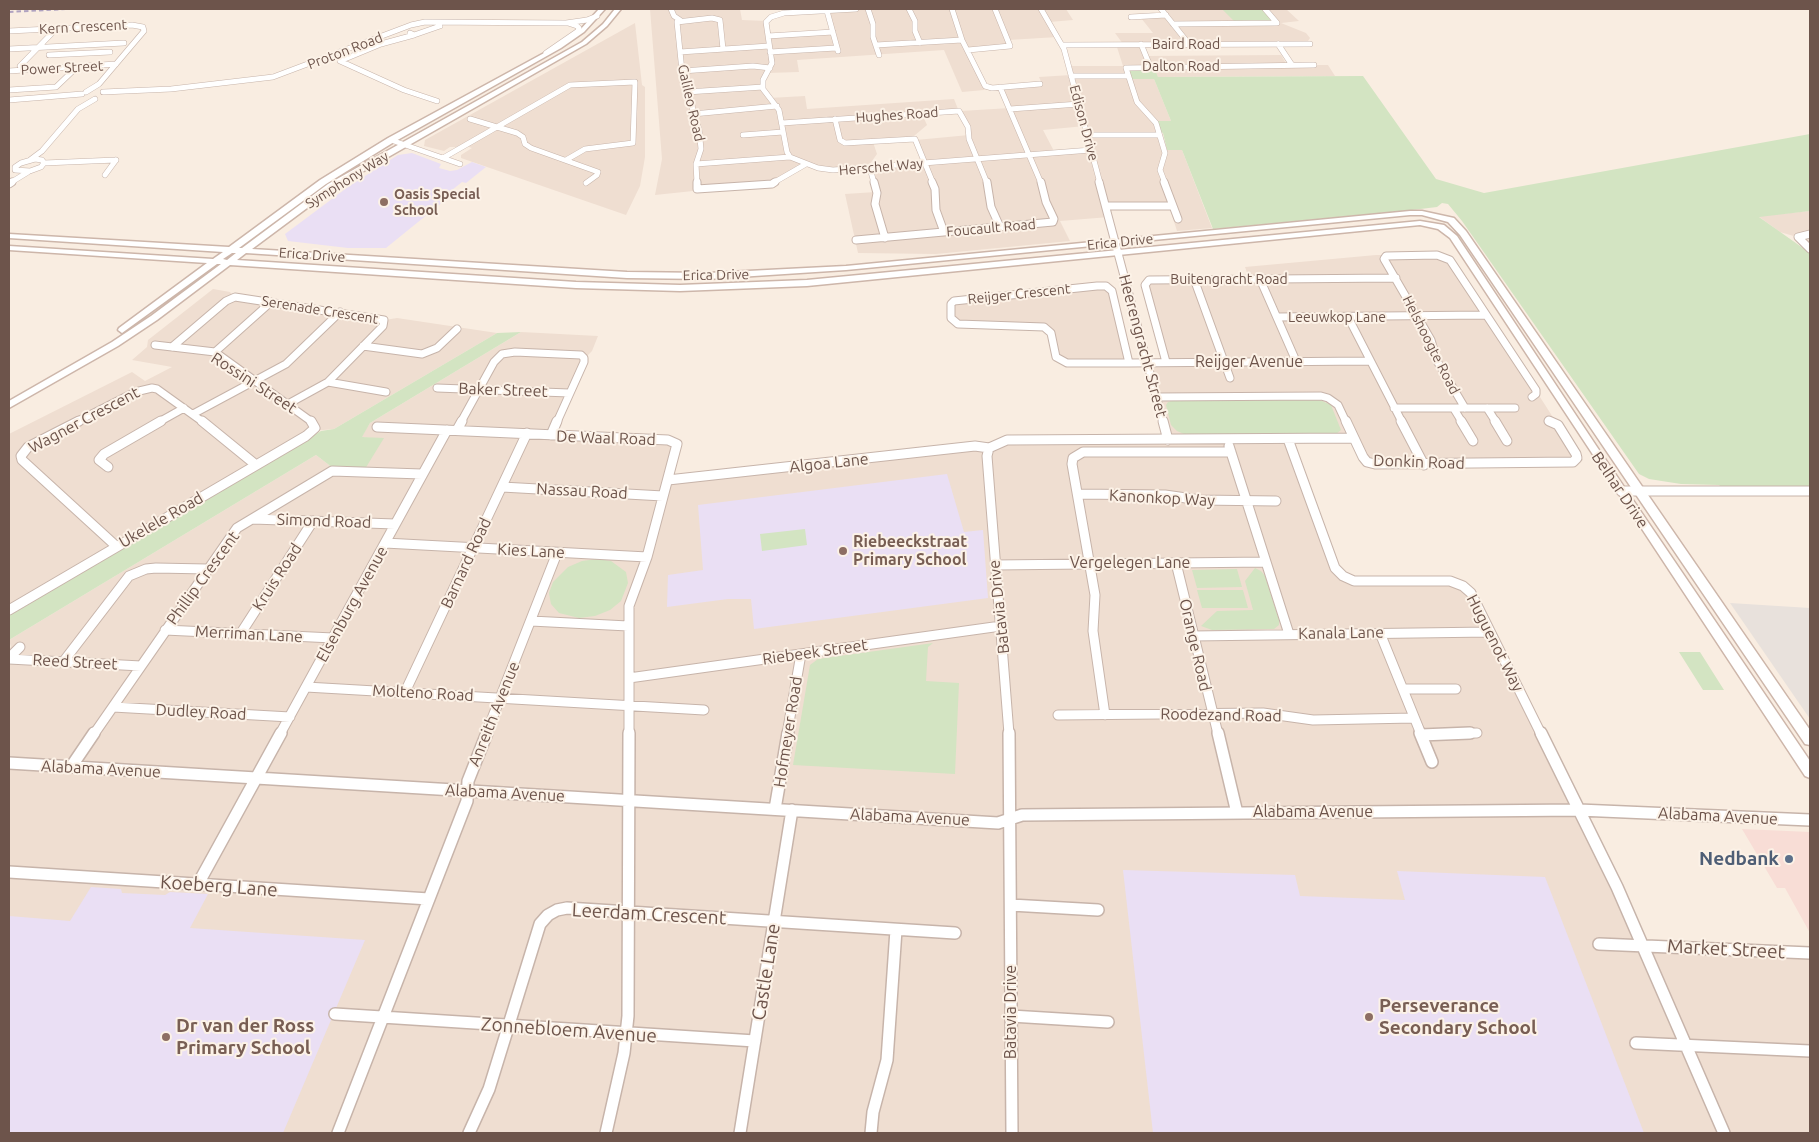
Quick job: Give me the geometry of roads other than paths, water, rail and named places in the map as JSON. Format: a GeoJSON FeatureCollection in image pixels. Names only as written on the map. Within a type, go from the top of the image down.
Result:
{"type":"FeatureCollection","features":[{"type":"Feature","properties":{"kind":"main road","name":"Symphony Way"},"geometry":{"type":"LineString","coordinates":[[81,362],[229,250],[323,182],[391,140],[568,41],[597,16],[602,9]]}},
{"type":"Feature","properties":{"kind":"main road","name":"Symphony Way"},"geometry":{"type":"LineString","coordinates":[[9,405],[115,344],[154,318],[331,186],[579,47],[600,30],[618,9]]}},
{"type":"Feature","properties":{"kind":"main road","name":"Erica Drive"},"geometry":{"type":"LineString","coordinates":[[9,236],[627,275],[708,276],[820,270],[1116,242],[1421,218]]}},
{"type":"Feature","properties":{"kind":"main road","name":"Erica Drive"},"geometry":{"type":"LineString","coordinates":[[9,247],[576,285],[680,288],[807,283],[1118,252],[1421,218]]}},
{"type":"Feature","properties":{"kind":"main road","name":"Belhar Drive"},"geometry":{"type":"LineString","coordinates":[[1421,218],[1451,220],[1463,233],[1810,740]]}},
{"type":"Feature","properties":{"kind":"main road","name":"Belhar Drive"},"geometry":{"type":"LineString","coordinates":[[1421,218],[1441,227],[1453,236],[1621,491],[1810,772]]}},
{"type":"Feature","properties":{"kind":"street"},"geometry":{"type":"LineString","coordinates":[[671,9],[678,21],[712,18],[720,20],[723,49]]}},
{"type":"Feature","properties":{"kind":"street"},"geometry":{"type":"LineString","coordinates":[[696,164],[790,157],[787,152],[777,106],[765,94],[763,87],[763,80],[772,63],[766,24],[769,19],[780,14],[798,11],[856,9]]}},
{"type":"Feature","properties":{"kind":"street"},"geometry":{"type":"LineString","coordinates":[[868,9],[874,24],[873,37],[878,55]]}},
{"type":"Feature","properties":{"kind":"street"},"geometry":{"type":"LineString","coordinates":[[910,9],[916,21],[915,31],[920,43]]}},
{"type":"Feature","properties":{"kind":"street"},"geometry":{"type":"LineString","coordinates":[[952,9],[962,40],[985,86],[1000,87],[1040,84]]}},
{"type":"Feature","properties":{"kind":"street"},"geometry":{"type":"LineString","coordinates":[[968,50],[1010,46],[995,9]]}},
{"type":"Feature","properties":{"kind":"street","name":"Edison Drive"},"geometry":{"type":"LineString","coordinates":[[1040,9],[1063,45],[1116,242]]}},
{"type":"Feature","properties":{"kind":"street"},"geometry":{"type":"LineString","coordinates":[[1161,9],[1189,44]]}},
{"type":"Feature","properties":{"kind":"street"},"geometry":{"type":"LineString","coordinates":[[1173,24],[1277,23],[1265,9]]}},
{"type":"Feature","properties":{"kind":"street"},"geometry":{"type":"LineString","coordinates":[[680,52],[723,49],[838,50],[827,11]]}},
{"type":"Feature","properties":{"kind":"street"},"geometry":{"type":"LineString","coordinates":[[1131,17],[1166,15]]}},
{"type":"Feature","properties":{"kind":"street","name":"Proton Road"},"geometry":{"type":"LineString","coordinates":[[100,95],[273,77],[419,23],[437,21],[566,23],[587,20],[597,16]]}},
{"type":"Feature","properties":{"kind":"street","name":"Galileo Road"},"geometry":{"type":"LineString","coordinates":[[678,21],[682,71],[700,136],[701,149],[696,164],[696,188],[701,190],[772,184],[806,164]]}},
{"type":"Feature","properties":{"kind":"street"},"geometry":{"type":"LineString","coordinates":[[518,70],[579,29],[578,26],[566,23]]}},
{"type":"Feature","properties":{"kind":"street","name":"Kern Crescent"},"geometry":{"type":"LineString","coordinates":[[9,31],[132,24],[143,27],[144,31],[99,84],[81,96]]}},
{"type":"Feature","properties":{"kind":"street"},"geometry":{"type":"LineString","coordinates":[[437,101],[404,90],[340,62],[348,56],[437,26],[477,26]]}},
{"type":"Feature","properties":{"kind":"street"},"geometry":{"type":"LineString","coordinates":[[20,66],[56,29]]}},
{"type":"Feature","properties":{"kind":"street"},"geometry":{"type":"LineString","coordinates":[[400,30],[414,34]]}},
{"type":"Feature","properties":{"kind":"street"},"geometry":{"type":"LineString","coordinates":[[768,36],[832,32]]}},
{"type":"Feature","properties":{"kind":"street"},"geometry":{"type":"LineString","coordinates":[[76,40],[101,39],[90,53]]}},
{"type":"Feature","properties":{"kind":"street"},"geometry":{"type":"LineString","coordinates":[[876,46],[962,40]]}},
{"type":"Feature","properties":{"kind":"street"},"geometry":{"type":"LineString","coordinates":[[9,49],[124,43]]}},
{"type":"Feature","properties":{"kind":"street"},"geometry":{"type":"LineString","coordinates":[[1142,44],[1150,66]]}},
{"type":"Feature","properties":{"kind":"street"},"geometry":{"type":"LineString","coordinates":[[1278,44],[1292,65]]}},
{"type":"Feature","properties":{"kind":"street","name":"Baird Road"},"geometry":{"type":"LineString","coordinates":[[1063,45],[1310,44]]}},
{"type":"Feature","properties":{"kind":"street"},"geometry":{"type":"LineString","coordinates":[[49,55],[110,52]]}},
{"type":"Feature","properties":{"kind":"street"},"geometry":{"type":"LineString","coordinates":[[9,55],[31,54]]}},
{"type":"Feature","properties":{"kind":"street","name":"Power Street"},"geometry":{"type":"LineString","coordinates":[[10,72],[116,64]]}},
{"type":"Feature","properties":{"kind":"street","name":"Dalton Road"},"geometry":{"type":"LineString","coordinates":[[1178,219],[1160,170],[1165,152],[1154,120],[1137,102],[1125,69],[1127,67],[1150,66],[1314,65]]}},
{"type":"Feature","properties":{"kind":"street"},"geometry":{"type":"LineString","coordinates":[[682,71],[752,66],[770,68]]}},
{"type":"Feature","properties":{"kind":"street"},"geometry":{"type":"LineString","coordinates":[[9,90],[56,87],[77,67]]}},
{"type":"Feature","properties":{"kind":"street"},"geometry":{"type":"LineString","coordinates":[[1071,76],[1128,76]]}},
{"type":"Feature","properties":{"kind":"street"},"geometry":{"type":"LineString","coordinates":[[26,89],[34,80]]}},
{"type":"Feature","properties":{"kind":"street"},"geometry":{"type":"LineString","coordinates":[[40,88],[49,80]]}},
{"type":"Feature","properties":{"kind":"street"},"geometry":{"type":"LineString","coordinates":[[9,90],[16,82]]}},
{"type":"Feature","properties":{"kind":"street"},"geometry":{"type":"LineString","coordinates":[[443,158],[570,85],[635,82],[633,143],[585,149],[566,160]]}},
{"type":"Feature","properties":{"kind":"street"},"geometry":{"type":"LineString","coordinates":[[99,84],[100,95]]}},
{"type":"Feature","properties":{"kind":"street"},"geometry":{"type":"LineString","coordinates":[[687,92],[763,87]]}},
{"type":"Feature","properties":{"kind":"street"},"geometry":{"type":"LineString","coordinates":[[1000,87],[1028,155]]}},
{"type":"Feature","properties":{"kind":"street"},"geometry":{"type":"LineString","coordinates":[[9,100],[100,95]]}},
{"type":"Feature","properties":{"kind":"street"},"geometry":{"type":"LineString","coordinates":[[81,96],[100,95]]}},
{"type":"Feature","properties":{"kind":"street"},"geometry":{"type":"LineString","coordinates":[[13,167],[30,160],[42,151],[78,109],[100,95]]}},
{"type":"Feature","properties":{"kind":"street"},"geometry":{"type":"LineString","coordinates":[[78,109],[81,96]]}},
{"type":"Feature","properties":{"kind":"street"},"geometry":{"type":"LineString","coordinates":[[1010,109],[1079,104]]}},
{"type":"Feature","properties":{"kind":"street"},"geometry":{"type":"LineString","coordinates":[[693,114],[777,106]]}},
{"type":"Feature","properties":{"kind":"street","name":"Hughes Road"},"geometry":{"type":"LineString","coordinates":[[782,123],[959,111],[968,127],[969,139],[977,159]]}},
{"type":"Feature","properties":{"kind":"street"},"geometry":{"type":"LineString","coordinates":[[470,119],[520,135],[531,148],[598,172],[598,175],[586,182]]}},
{"type":"Feature","properties":{"kind":"street"},"geometry":{"type":"LineString","coordinates":[[835,119],[842,142],[913,138],[917,141],[935,189],[936,210],[944,232]]}},
{"type":"Feature","properties":{"kind":"street"},"geometry":{"type":"LineString","coordinates":[[743,135],[783,132]]}},
{"type":"Feature","properties":{"kind":"street"},"geometry":{"type":"LineString","coordinates":[[1087,135],[1159,135]]}},
{"type":"Feature","properties":{"kind":"street"},"geometry":{"type":"LineString","coordinates":[[391,140],[460,164]]}},
{"type":"Feature","properties":{"kind":"street","name":"Herschel Way"},"geometry":{"type":"LineString","coordinates":[[790,157],[806,164],[830,170],[1091,150]]}},
{"type":"Feature","properties":{"kind":"street"},"geometry":{"type":"LineString","coordinates":[[38,168],[42,151]]}},
{"type":"Feature","properties":{"kind":"street","name":"Foucault Road"},"geometry":{"type":"LineString","coordinates":[[856,240],[1050,223],[1054,221],[1041,183],[1028,155]]}},
{"type":"Feature","properties":{"kind":"street"},"geometry":{"type":"LineString","coordinates":[[977,159],[988,184],[991,207],[1000,227]]}},
{"type":"Feature","properties":{"kind":"street"},"geometry":{"type":"LineString","coordinates":[[30,160],[61,163],[116,160],[105,175]]}},
{"type":"Feature","properties":{"kind":"street"},"geometry":{"type":"LineString","coordinates":[[9,184],[14,179],[30,171],[61,163]]}},
{"type":"Feature","properties":{"kind":"street"},"geometry":{"type":"LineString","coordinates":[[13,167],[30,171]]}},
{"type":"Feature","properties":{"kind":"street"},"geometry":{"type":"LineString","coordinates":[[13,167],[14,179]]}},
{"type":"Feature","properties":{"kind":"street"},"geometry":{"type":"LineString","coordinates":[[870,168],[877,193],[875,204],[885,238]]}},
{"type":"Feature","properties":{"kind":"street"},"geometry":{"type":"LineString","coordinates":[[1106,206],[1173,206]]}},
{"type":"Feature","properties":{"kind":"street"},"geometry":{"type":"LineString","coordinates":[[1810,234],[1798,237],[1810,249]]}},
{"type":"Feature","properties":{"kind":"street"},"geometry":{"type":"LineString","coordinates":[[1116,242],[1118,252]]}},
{"type":"Feature","properties":{"kind":"street","name":"Heerengracht Street"},"geometry":{"type":"LineString","coordinates":[[1118,252],[1168,440]]}},
{"type":"Feature","properties":{"kind":"street","name":"Helshoogte Road"},"geometry":{"type":"LineString","coordinates":[[1465,408],[1437,361],[1431,340],[1418,316],[1384,259],[1390,254],[1445,257],[1452,262],[1486,316]]}},
{"type":"Feature","properties":{"kind":"street","name":"Buitengracht Road"},"geometry":{"type":"LineString","coordinates":[[1166,362],[1145,284],[1150,280],[1396,278]]}},
{"type":"Feature","properties":{"kind":"street"},"geometry":{"type":"LineString","coordinates":[[1194,279],[1230,378]]}},
{"type":"Feature","properties":{"kind":"street"},"geometry":{"type":"LineString","coordinates":[[1260,279],[1296,361]]}},
{"type":"Feature","properties":{"kind":"street","name":"Reijger Crescent"},"geometry":{"type":"LineString","coordinates":[[1106,286],[1112,291],[1129,363],[1064,362],[1056,357],[1051,332],[1044,327],[958,324],[951,318],[951,304],[967,299],[1106,286]]}},
{"type":"Feature","properties":{"kind":"street","name":"Serenade Crescent"},"geometry":{"type":"LineString","coordinates":[[172,347],[231,298],[239,297],[384,320],[383,326],[328,382],[288,404]]}},
{"type":"Feature","properties":{"kind":"street"},"geometry":{"type":"LineString","coordinates":[[214,352],[271,302]]}},
{"type":"Feature","properties":{"kind":"street"},"geometry":{"type":"LineString","coordinates":[[193,414],[286,364],[340,312]]}},
{"type":"Feature","properties":{"kind":"street"},"geometry":{"type":"LineString","coordinates":[[1486,316],[1536,390],[1536,394],[1532,397]]}},
{"type":"Feature","properties":{"kind":"street","name":"Leeuwkop Lane"},"geometry":{"type":"LineString","coordinates":[[1277,318],[1486,316]]}},
{"type":"Feature","properties":{"kind":"street"},"geometry":{"type":"LineString","coordinates":[[1348,317],[1424,465]]}},
{"type":"Feature","properties":{"kind":"street"},"geometry":{"type":"LineString","coordinates":[[363,346],[422,354],[437,348],[457,330]]}},
{"type":"Feature","properties":{"kind":"street","name":"Rossini Street"},"geometry":{"type":"LineString","coordinates":[[156,345],[214,352],[311,421],[314,424],[314,430]]}},
{"type":"Feature","properties":{"kind":"street","name":"Elsenburg Avenue"},"geometry":{"type":"LineString","coordinates":[[198,884],[422,474],[479,390],[494,362],[502,354],[515,352],[581,355],[584,358],[584,362],[570,393]]}},
{"type":"Feature","properties":{"kind":"street","name":"Reijger Avenue"},"geometry":{"type":"LineString","coordinates":[[1129,363],[1369,361]]}},
{"type":"Feature","properties":{"kind":"street"},"geometry":{"type":"LineString","coordinates":[[328,382],[386,392]]}},
{"type":"Feature","properties":{"kind":"street","name":"Baker Street"},"geometry":{"type":"LineString","coordinates":[[437,388],[570,393]]}},
{"type":"Feature","properties":{"kind":"street","name":"Wagner Crescent"},"geometry":{"type":"LineString","coordinates":[[116,546],[22,460],[21,456],[28,446],[140,390],[158,389],[193,414],[256,465]]}},
{"type":"Feature","properties":{"kind":"street"},"geometry":{"type":"LineString","coordinates":[[551,435],[570,393]]}},
{"type":"Feature","properties":{"kind":"street","name":"Donkin Road"},"geometry":{"type":"LineString","coordinates":[[1157,397],[1325,397],[1338,405],[1363,457],[1370,463],[1424,465],[1574,462],[1576,454],[1558,425],[1549,421]]}},
{"type":"Feature","properties":{"kind":"street"},"geometry":{"type":"LineString","coordinates":[[108,467],[99,460],[104,454],[184,408]]}},
{"type":"Feature","properties":{"kind":"street"},"geometry":{"type":"LineString","coordinates":[[1394,408],[1515,408]]}},
{"type":"Feature","properties":{"kind":"street"},"geometry":{"type":"LineString","coordinates":[[1488,408],[1506,442]]}},
{"type":"Feature","properties":{"kind":"street"},"geometry":{"type":"LineString","coordinates":[[1454,409],[1473,441]]}},
{"type":"Feature","properties":{"kind":"street","name":"De Waal Road"},"geometry":{"type":"LineString","coordinates":[[377,427],[673,441],[678,447],[647,557],[629,606],[630,800],[627,1034],[606,1133]]}},
{"type":"Feature","properties":{"kind":"street","name":"Ukelele Road"},"geometry":{"type":"LineString","coordinates":[[9,610],[314,430]]}},
{"type":"Feature","properties":{"kind":"street","name":"Barnard Road"},"geometry":{"type":"LineString","coordinates":[[405,692],[526,433]]}},
{"type":"Feature","properties":{"kind":"street"},"geometry":{"type":"LineString","coordinates":[[989,448],[1007,440],[1354,438]]}},
{"type":"Feature","properties":{"kind":"street"},"geometry":{"type":"LineString","coordinates":[[1226,439],[1289,634]]}},
{"type":"Feature","properties":{"kind":"street","name":"Huguenot Way"},"geometry":{"type":"LineString","coordinates":[[1288,439],[1338,572],[1354,581],[1442,580],[1455,582],[1471,593],[1579,810]]}},
{"type":"Feature","properties":{"kind":"street","name":"Algoa Lane"},"geometry":{"type":"LineString","coordinates":[[668,480],[975,446],[989,448]]}},
{"type":"Feature","properties":{"kind":"street","name":"Batavia Drive"},"geometry":{"type":"LineString","coordinates":[[989,448],[986,456],[1009,717],[1012,1133]]}},
{"type":"Feature","properties":{"kind":"street"},"geometry":{"type":"LineString","coordinates":[[1106,714],[1093,630],[1096,604],[1072,464],[1076,455],[1083,452],[1231,452]]}},
{"type":"Feature","properties":{"kind":"street","name":"Phillip Crescent"},"geometry":{"type":"LineString","coordinates":[[71,767],[237,528],[332,471],[422,474]]}},
{"type":"Feature","properties":{"kind":"street","name":"Nassau Road"},"geometry":{"type":"LineString","coordinates":[[502,487],[663,496]]}},
{"type":"Feature","properties":{"kind":"street"},"geometry":{"type":"LineString","coordinates":[[1621,491],[1810,491]]}},
{"type":"Feature","properties":{"kind":"street","name":"Kanonkop Way"},"geometry":{"type":"LineString","coordinates":[[1078,494],[1165,495],[1200,500],[1247,501]]}},
{"type":"Feature","properties":{"kind":"street"},"geometry":{"type":"LineString","coordinates":[[1247,501],[1276,501]]}},
{"type":"Feature","properties":{"kind":"street","name":"Simond Road"},"geometry":{"type":"LineString","coordinates":[[253,519],[395,524]]}},
{"type":"Feature","properties":{"kind":"street","name":"Kruis Road"},"geometry":{"type":"LineString","coordinates":[[241,634],[313,521]]}},
{"type":"Feature","properties":{"kind":"street","name":"Kies Lane"},"geometry":{"type":"LineString","coordinates":[[385,543],[647,557]]}},
{"type":"Feature","properties":{"kind":"street","name":"Anreith Avenue"},"geometry":{"type":"LineString","coordinates":[[338,1133],[467,801],[468,781],[557,553]]}},
{"type":"Feature","properties":{"kind":"street","name":"Vergelegen Lane"},"geometry":{"type":"LineString","coordinates":[[995,564],[1266,562]]}},
{"type":"Feature","properties":{"kind":"street","name":"Orange Road"},"geometry":{"type":"LineString","coordinates":[[1176,563],[1211,713],[1237,813]]}},
{"type":"Feature","properties":{"kind":"street"},"geometry":{"type":"LineString","coordinates":[[63,662],[129,576],[146,569],[156,568],[207,570]]}},
{"type":"Feature","properties":{"kind":"street"},"geometry":{"type":"LineString","coordinates":[[531,621],[628,626]]}},
{"type":"Feature","properties":{"kind":"street","name":"Riebeek Street"},"geometry":{"type":"LineString","coordinates":[[629,678],[1001,626]]}},
{"type":"Feature","properties":{"kind":"street","name":"Merriman Lane"},"geometry":{"type":"LineString","coordinates":[[165,630],[333,638]]}},
{"type":"Feature","properties":{"kind":"street","name":"Kanala Lane"},"geometry":{"type":"LineString","coordinates":[[1193,636],[1490,632]]}},
{"type":"Feature","properties":{"kind":"street"},"geometry":{"type":"LineString","coordinates":[[1380,633],[1432,762]]}},
{"type":"Feature","properties":{"kind":"street","name":"Reed Street"},"geometry":{"type":"LineString","coordinates":[[9,658],[20,647]]}},
{"type":"Feature","properties":{"kind":"street","name":"Hofmeyer Road"},"geometry":{"type":"LineString","coordinates":[[776,809],[801,654]]}},
{"type":"Feature","properties":{"kind":"street","name":"Reed Street"},"geometry":{"type":"LineString","coordinates":[[9,658],[141,666]]}},
{"type":"Feature","properties":{"kind":"street","name":"Molteno Road"},"geometry":{"type":"LineString","coordinates":[[306,687],[629,704],[704,710]]}},
{"type":"Feature","properties":{"kind":"street"},"geometry":{"type":"LineString","coordinates":[[1403,689],[1456,689]]}},
{"type":"Feature","properties":{"kind":"street","name":"Dudley Road"},"geometry":{"type":"LineString","coordinates":[[113,707],[290,717]]}},
{"type":"Feature","properties":{"kind":"street","name":"Roodezand Road"},"geometry":{"type":"LineString","coordinates":[[1058,714],[1275,714],[1313,720],[1414,718]]}},
{"type":"Feature","properties":{"kind":"street"},"geometry":{"type":"LineString","coordinates":[[1421,735],[1478,733]]}},
{"type":"Feature","properties":{"kind":"street","name":"Alabama Avenue"},"geometry":{"type":"LineString","coordinates":[[9,764],[998,823],[1022,815],[1579,810],[1810,820]]}},
{"type":"Feature","properties":{"kind":"street","name":"Castle Lane"},"geometry":{"type":"LineString","coordinates":[[740,1133],[792,810]]}},
{"type":"Feature","properties":{"kind":"street"},"geometry":{"type":"LineString","coordinates":[[1579,810],[1617,888],[1724,1133]]}},
{"type":"Feature","properties":{"kind":"street","name":"Koeberg Lane"},"geometry":{"type":"LineString","coordinates":[[9,872],[429,899]]}},
{"type":"Feature","properties":{"kind":"street"},"geometry":{"type":"LineString","coordinates":[[1011,905],[1098,910]]}},
{"type":"Feature","properties":{"kind":"street","name":"Leerdam Crescent"},"geometry":{"type":"LineString","coordinates":[[469,1133],[489,1089],[540,924],[548,915],[557,910],[567,908],[955,933]]}},
{"type":"Feature","properties":{"kind":"street"},"geometry":{"type":"LineString","coordinates":[[871,1133],[873,1112],[887,1060],[896,930]]}},
{"type":"Feature","properties":{"kind":"street","name":"Market Street"},"geometry":{"type":"LineString","coordinates":[[1599,944],[1810,953]]}},
{"type":"Feature","properties":{"kind":"street"},"geometry":{"type":"LineString","coordinates":[[335,1014],[383,1017]]}},
{"type":"Feature","properties":{"kind":"street"},"geometry":{"type":"LineString","coordinates":[[1011,1016],[1108,1022]]}},
{"type":"Feature","properties":{"kind":"street","name":"Zonnebloem Avenue"},"geometry":{"type":"LineString","coordinates":[[383,1017],[755,1041]]}},
{"type":"Feature","properties":{"kind":"street"},"geometry":{"type":"LineString","coordinates":[[1636,1043],[1810,1051]]}},
{"type":"Feature","properties":{"kind":"railway"},"geometry":{"type":"LineString","coordinates":[[9,12],[66,9]]}},
{"type":"Feature","properties":{"kind":"place","name":"Oasis Special School"},"geometry":{"type":"Point","coordinates":[384,202]}},
{"type":"Feature","properties":{"kind":"place","name":"Riebeeckstraat Primary School"},"geometry":{"type":"Point","coordinates":[843,551]}},
{"type":"Feature","properties":{"kind":"place","name":"Nedbank"},"geometry":{"type":"Point","coordinates":[1789,859]}},
{"type":"Feature","properties":{"kind":"place","name":"Perseverance Secondary School"},"geometry":{"type":"Point","coordinates":[1369,1017]}},
{"type":"Feature","properties":{"kind":"place","name":"Dr van der Ross Primary School"},"geometry":{"type":"Point","coordinates":[166,1037]}}]}
